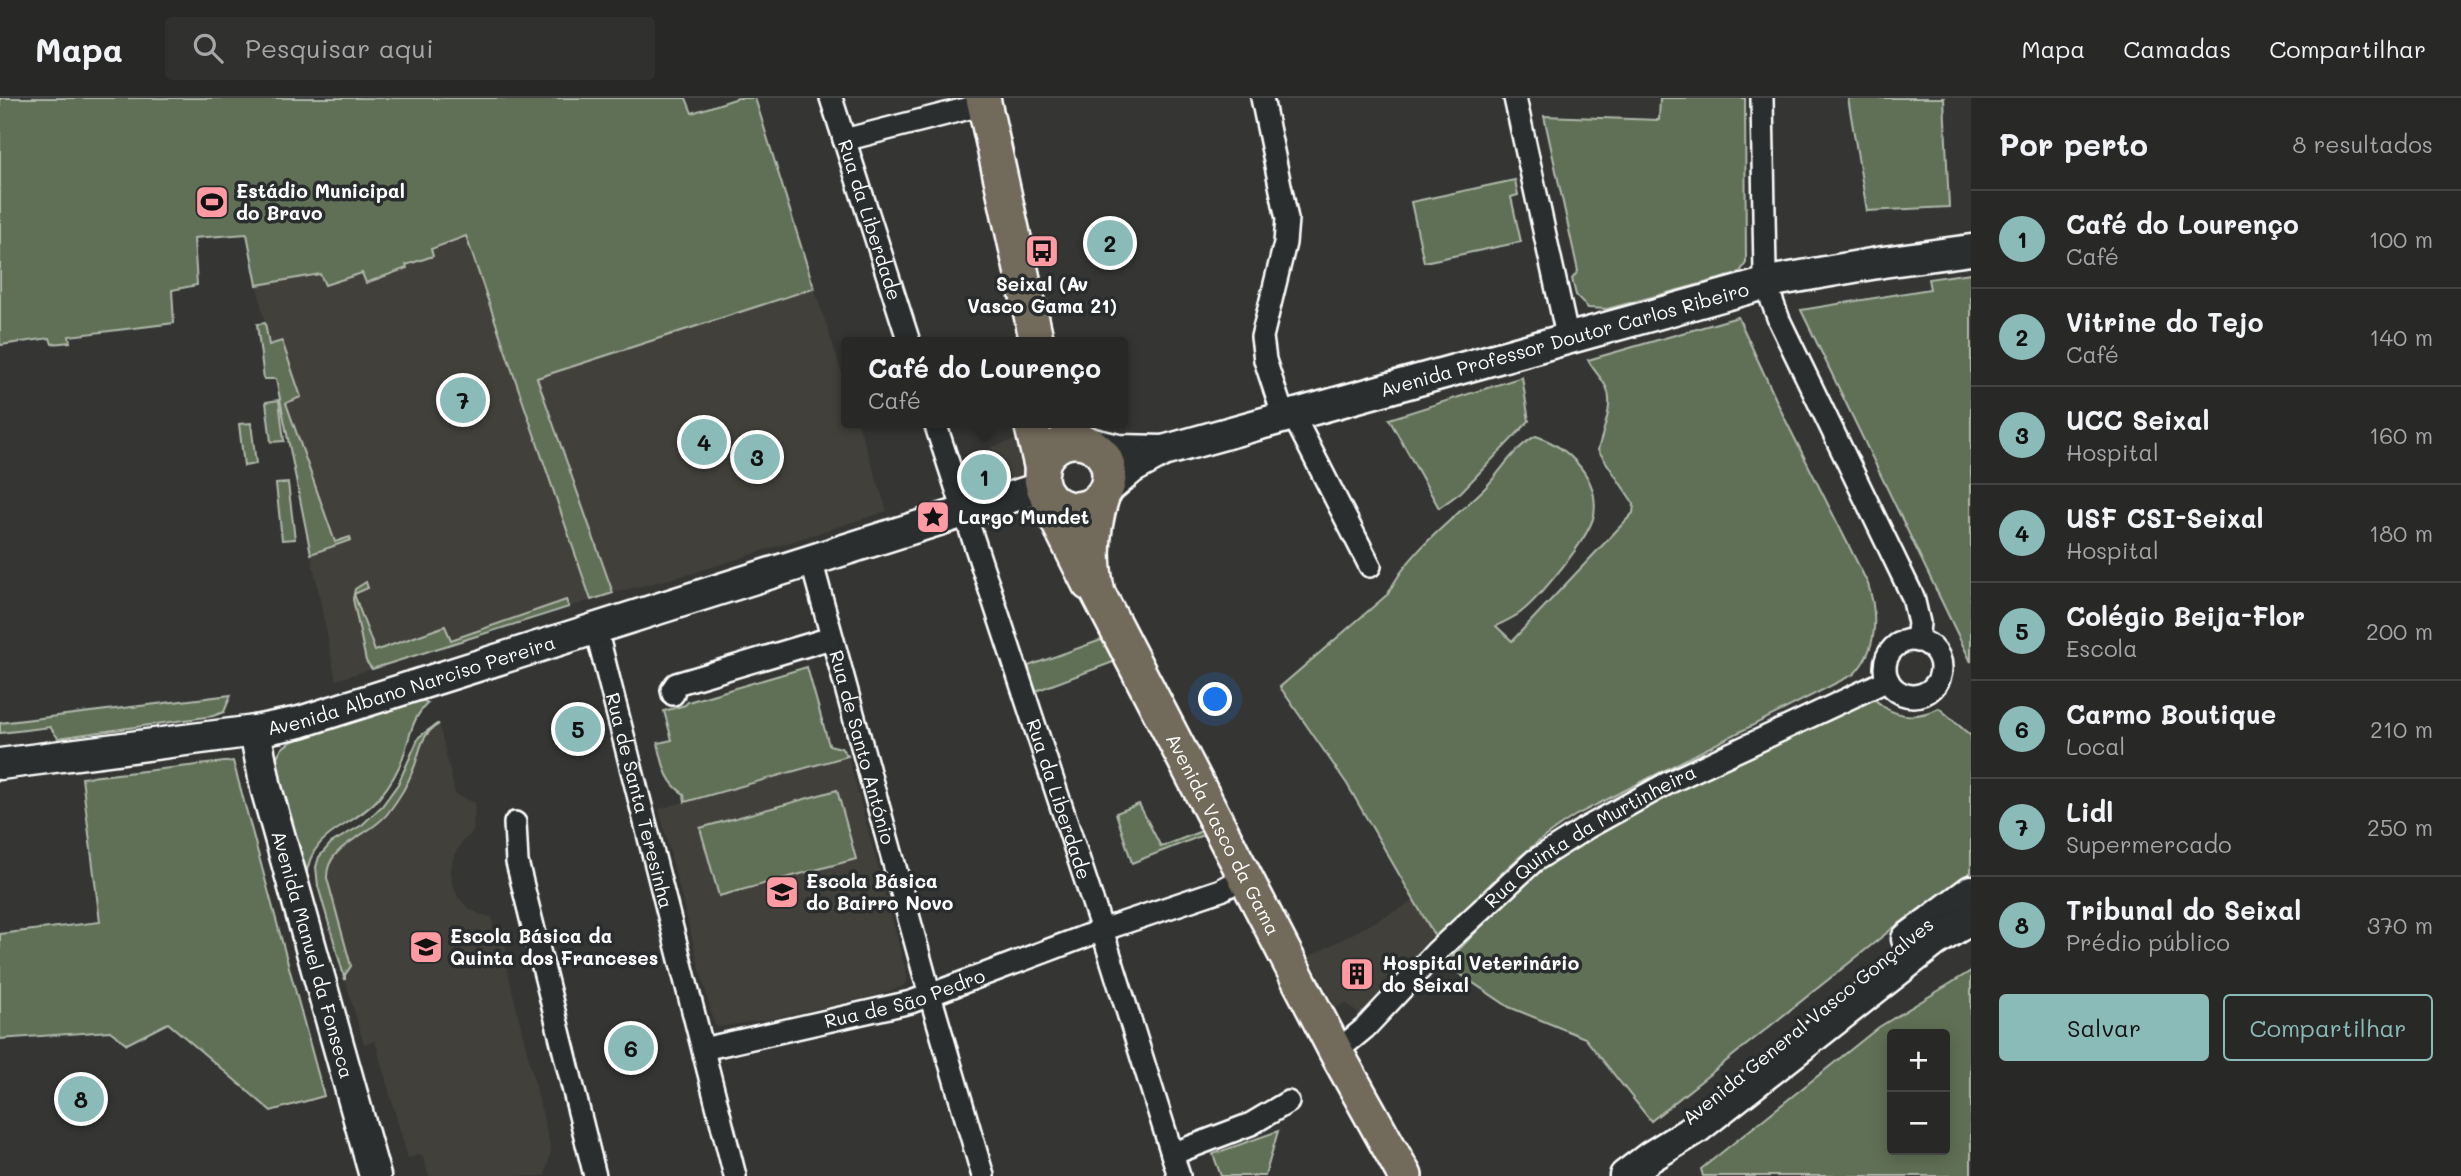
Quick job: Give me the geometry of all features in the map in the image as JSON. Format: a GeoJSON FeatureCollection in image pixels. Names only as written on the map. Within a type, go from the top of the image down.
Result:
{"type":"FeatureCollection","features":[{"type":"Feature","properties":{"kind":"main road"},"geometry":{"type":"LineString","coordinates":[[973,103],[1012,337]]}},
{"type":"Feature","properties":{"kind":"main road"},"geometry":{"type":"LineString","coordinates":[[973,103],[1036,337]]}},
{"type":"Feature","properties":{"kind":"main road","name":"Avenida Vasco da Gama"},"geometry":{"type":"LineString","coordinates":[[1032,428],[1044,484],[1082,570],[1104,606],[1339,1057],[1405,1176]]}},
{"type":"Feature","properties":{"kind":"main road"},"geometry":{"type":"LineString","coordinates":[[1077,436],[1104,455],[1108,463],[1109,482],[1104,494],[1088,507],[1070,508],[1060,505],[1044,484],[1044,461],[1058,446],[1073,441],[1077,436]]}},
{"type":"Feature","properties":{"kind":"main road","name":"Avenida Vasco da Gama"},"geometry":{"type":"LineString","coordinates":[[1104,494],[1095,525],[1092,553],[1095,581],[1104,606]]}},
{"type":"Feature","properties":{"kind":"street","name":"Rua da Liberdade"},"geometry":{"type":"LineString","coordinates":[[831,98],[907,337]]}},
{"type":"Feature","properties":{"kind":"street"},"geometry":{"type":"LineString","coordinates":[[1262,98],[1287,219],[1286,243],[1262,337],[1265,360],[1288,416],[1370,566]]}},
{"type":"Feature","properties":{"kind":"street"},"geometry":{"type":"LineString","coordinates":[[1515,98],[1567,340]]}},
{"type":"Feature","properties":{"kind":"street"},"geometry":{"type":"LineString","coordinates":[[1762,98],[1766,285],[1779,320],[1913,597],[1919,623],[1917,641]]}},
{"type":"Feature","properties":{"kind":"street"},"geometry":{"type":"LineString","coordinates":[[844,140],[973,103]]}},
{"type":"Feature","properties":{"kind":"street","name":"Avenida Professor Doutor Carlos Ribeiro"},"geometry":{"type":"LineString","coordinates":[[1163,451],[1766,285],[1831,270],[1971,250]]}},
{"type":"Feature","properties":{"kind":"street","name":"Rua da Liberdade"},"geometry":{"type":"LineString","coordinates":[[937,428],[1102,930],[1179,1176]]}},
{"type":"Feature","properties":{"kind":"street"},"geometry":{"type":"LineString","coordinates":[[1077,436],[1119,450],[1163,451]]}},
{"type":"Feature","properties":{"kind":"street"},"geometry":{"type":"LineString","coordinates":[[1104,494],[1132,468],[1163,451]]}},
{"type":"Feature","properties":{"kind":"street","name":"Avenida Albano Narciso Pereira"},"geometry":{"type":"LineString","coordinates":[[0,764],[255,731],[325,715],[964,512],[1044,484]]}},
{"type":"Feature","properties":{"kind":"street","name":"Rua de Santo António"},"geometry":{"type":"LineString","coordinates":[[811,560],[930,995],[983,1176]]}},
{"type":"Feature","properties":{"kind":"street","name":"Rua de Santa Teresinha"},"geometry":{"type":"LineString","coordinates":[[596,629],[736,1176]]}},
{"type":"Feature","properties":{"kind":"street"},"geometry":{"type":"LineString","coordinates":[[673,694],[672,690],[676,684],[831,638]]}},
{"type":"Feature","properties":{"kind":"street"},"geometry":{"type":"LineString","coordinates":[[1917,641],[1934,649],[1941,667],[1936,685],[1920,696],[1910,696],[1901,694],[1888,680],[1886,664],[1888,656],[1900,644],[1917,641]]}},
{"type":"Feature","properties":{"kind":"street","name":"Rua Quinta da Murtinheira"},"geometry":{"type":"LineString","coordinates":[[1339,1057],[1436,953],[1534,861],[1588,827],[1671,782],[1888,680]]}},
{"type":"Feature","properties":{"kind":"street","name":"Avenida Manuel da Fonseca"},"geometry":{"type":"LineString","coordinates":[[255,731],[266,788],[375,1176]]}},
{"type":"Feature","properties":{"kind":"street"},"geometry":{"type":"LineString","coordinates":[[515,824],[517,862],[595,1176]]}},
{"type":"Feature","properties":{"kind":"street","name":"Rua de São Pedro"},"geometry":{"type":"LineString","coordinates":[[703,1049],[911,1002],[1102,930],[1221,890],[1245,877]]}},
{"type":"Feature","properties":{"kind":"street","name":"Avenida General Vasco Gonçalves"},"geometry":{"type":"LineString","coordinates":[[1650,1157],[1688,1116],[1877,968],[1914,932],[1971,891]]}},
{"type":"Feature","properties":{"kind":"street","name":"Avenida General Vasco Gonçalves"},"geometry":{"type":"LineString","coordinates":[[1625,1176],[1697,1128],[1935,941],[1971,919]]}},
{"type":"Feature","properties":{"kind":"street"},"geometry":{"type":"LineString","coordinates":[[1172,1154],[1251,1124],[1288,1102]]}},
{"type":"Feature","properties":{"kind":"shaded area"},"geometry":{"type":"Polygon","coordinates":[[[470,187],[537,378],[814,288],[841,370],[841,428],[860,428],[887,511],[693,573],[613,593],[336,680],[247,234],[470,187]]]}},
{"type":"Feature","properties":{"kind":"shaded area"},"geometry":{"type":"Polygon","coordinates":[[[1020,439],[1027,472],[1025,475],[975,490],[970,488],[965,473],[996,464],[991,447],[1020,439]]]}},
{"type":"Feature","properties":{"kind":"shaded area","name":"Escola Básica da Quinta dos Franceses"},"geometry":{"type":"Polygon","coordinates":[[[439,724],[455,794],[475,803],[473,832],[462,842],[454,855],[452,883],[458,897],[468,908],[492,917],[493,928],[506,928],[506,965],[551,1150],[545,1176],[429,1176],[422,1154],[408,1158],[375,1041],[364,1044],[345,980],[348,970],[326,868],[339,850],[380,823],[401,794],[423,737],[439,724]]]}},
{"type":"Feature","properties":{"kind":"shaded area","name":"Escola Básica do Bairro Novo"},"geometry":{"type":"Polygon","coordinates":[[[848,756],[907,982],[901,987],[874,996],[776,1018],[718,1027],[714,1024],[659,809],[848,756]]]}},
{"type":"Feature","properties":{"kind":"shaded area"},"geometry":{"type":"Polygon","coordinates":[[[1414,901],[1437,940],[1361,1017],[1346,1003],[1336,1008],[1309,957],[1414,901]]]}},
{"type":"Feature","properties":{"kind":"green space"},"geometry":{"type":"Polygon","coordinates":[[[0,98],[686,98],[692,113],[738,98],[755,98],[814,288],[537,378],[613,593],[591,600],[466,236],[431,249],[433,256],[366,283],[362,273],[325,285],[320,274],[257,285],[247,234],[194,238],[197,285],[172,290],[174,323],[69,336],[70,342],[52,344],[50,338],[0,345],[0,98]]]}},
{"type":"Feature","properties":{"kind":"green space"},"geometry":{"type":"Polygon","coordinates":[[[1660,98],[1745,98],[1746,263],[1740,272],[1734,275],[1607,309],[1588,308],[1576,295],[1572,279],[1578,271],[1544,116],[1659,120],[1660,98]]]}},
{"type":"Feature","properties":{"kind":"green space"},"geometry":{"type":"Polygon","coordinates":[[[1848,98],[1944,98],[1949,207],[1867,211],[1848,98]]]}},
{"type":"Feature","properties":{"kind":"green space"},"geometry":{"type":"Polygon","coordinates":[[[1515,180],[1518,195],[1511,197],[1521,242],[1424,262],[1411,202],[1515,180]]]}},
{"type":"Feature","properties":{"kind":"green space"},"geometry":{"type":"Polygon","coordinates":[[[1971,273],[1971,662],[1801,310],[1930,289],[1928,279],[1971,273]]]}},
{"type":"Feature","properties":{"kind":"green space"},"geometry":{"type":"Polygon","coordinates":[[[1738,317],[1784,417],[1868,584],[1874,631],[1868,654],[1854,674],[1576,815],[1519,858],[1486,888],[1437,940],[1347,784],[1280,687],[1388,594],[1418,551],[1483,490],[1521,447],[1536,436],[1559,448],[1579,466],[1592,489],[1594,515],[1583,538],[1550,582],[1520,613],[1496,626],[1512,641],[1633,513],[1634,504],[1598,450],[1609,396],[1588,360],[1738,317]]]}},
{"type":"Feature","properties":{"kind":"green space"},"geometry":{"type":"Polygon","coordinates":[[[265,323],[269,345],[282,341],[301,397],[286,403],[335,542],[350,537],[351,540],[311,554],[276,379],[264,379],[257,324],[265,323]]]}},
{"type":"Feature","properties":{"kind":"green space"},"geometry":{"type":"Polygon","coordinates":[[[1522,377],[1529,421],[1461,492],[1439,508],[1389,419],[1522,377]]]}},
{"type":"Feature","properties":{"kind":"green space"},"geometry":{"type":"Polygon","coordinates":[[[279,400],[284,441],[271,442],[266,402],[279,400]]]}},
{"type":"Feature","properties":{"kind":"green space"},"geometry":{"type":"Polygon","coordinates":[[[251,423],[256,464],[244,466],[239,424],[251,423]]]}},
{"type":"Feature","properties":{"kind":"green space"},"geometry":{"type":"Polygon","coordinates":[[[288,483],[295,539],[282,540],[276,484],[288,483]]]}},
{"type":"Feature","properties":{"kind":"green space"},"geometry":{"type":"Polygon","coordinates":[[[366,582],[368,588],[354,594],[355,589],[366,582]]]}},
{"type":"Feature","properties":{"kind":"green space"},"geometry":{"type":"Polygon","coordinates":[[[354,594],[375,651],[445,626],[451,640],[566,600],[569,607],[372,669],[366,661],[354,594]]]}},
{"type":"Feature","properties":{"kind":"green space"},"geometry":{"type":"Polygon","coordinates":[[[1104,639],[1116,661],[1036,691],[1028,666],[1104,639]]]}},
{"type":"Feature","properties":{"kind":"green space"},"geometry":{"type":"Polygon","coordinates":[[[807,667],[829,745],[841,748],[848,756],[685,802],[684,794],[673,784],[663,765],[658,743],[672,740],[664,711],[807,667]]]}},
{"type":"Feature","properties":{"kind":"green space"},"geometry":{"type":"Polygon","coordinates":[[[231,695],[224,712],[213,716],[58,738],[50,727],[0,733],[0,723],[231,695]]]}},
{"type":"Feature","properties":{"kind":"green space"},"geometry":{"type":"Polygon","coordinates":[[[1870,697],[1891,711],[1905,715],[1918,715],[1939,708],[1971,736],[1971,872],[1893,928],[1651,1121],[1585,1038],[1509,1007],[1445,964],[1498,909],[1517,885],[1593,830],[1870,697]]]}},
{"type":"Feature","properties":{"kind":"green space"},"geometry":{"type":"Polygon","coordinates":[[[422,700],[428,703],[416,719],[391,782],[368,809],[323,840],[309,862],[306,879],[276,770],[279,752],[293,741],[422,700]]]}},
{"type":"Feature","properties":{"kind":"green space"},"geometry":{"type":"Polygon","coordinates":[[[437,724],[424,739],[408,782],[388,813],[341,849],[329,866],[327,878],[351,966],[345,980],[318,886],[316,867],[319,857],[331,843],[362,825],[382,806],[398,784],[419,737],[437,724]]]}},
{"type":"Feature","properties":{"kind":"green space"},"geometry":{"type":"Polygon","coordinates":[[[233,761],[324,1096],[271,1111],[168,1023],[127,1044],[110,1031],[0,1039],[0,934],[100,922],[82,778],[233,761]]]}},
{"type":"Feature","properties":{"kind":"green space"},"geometry":{"type":"Polygon","coordinates":[[[837,790],[856,859],[719,896],[700,828],[837,790]]]}},
{"type":"Feature","properties":{"kind":"green space"},"geometry":{"type":"Polygon","coordinates":[[[1139,804],[1161,847],[1204,830],[1206,834],[1132,863],[1116,813],[1139,804]]]}},
{"type":"Feature","properties":{"kind":"green space"},"geometry":{"type":"Polygon","coordinates":[[[1971,971],[1971,1176],[1703,1176],[1701,1169],[1879,1027],[1971,971]]]}},
{"type":"Feature","properties":{"kind":"green space"},"geometry":{"type":"Polygon","coordinates":[[[1278,1131],[1265,1176],[1221,1176],[1213,1154],[1278,1131]]]}},
{"type":"Feature","properties":{"kind":"place","name":"Estádio Municipal do Bravo"},"geometry":{"type":"Point","coordinates":[212,202]}},
{"type":"Feature","properties":{"kind":"place","name":"Vitrine do Tejo"},"geometry":{"type":"Point","coordinates":[1110,243]}},
{"type":"Feature","properties":{"kind":"place","name":"Seixal (Av Vasco Gama 21)"},"geometry":{"type":"Point","coordinates":[1042,251]}},
{"type":"Feature","properties":{"kind":"place","name":"Lidl"},"geometry":{"type":"Point","coordinates":[463,400]}},
{"type":"Feature","properties":{"kind":"place","name":"USF CSI-Seixal"},"geometry":{"type":"Point","coordinates":[704,442]}},
{"type":"Feature","properties":{"kind":"place","name":"UCC Seixal"},"geometry":{"type":"Point","coordinates":[757,457]}},
{"type":"Feature","properties":{"kind":"place","name":"Café do Lourenço"},"geometry":{"type":"Point","coordinates":[984,477]}},
{"type":"Feature","properties":{"kind":"place","name":"Largo Mundet"},"geometry":{"type":"Point","coordinates":[933,517]}},
{"type":"Feature","properties":{"kind":"place","name":"Colégio Beija-Flor"},"geometry":{"type":"Point","coordinates":[578,729]}},
{"type":"Feature","properties":{"kind":"place","name":"Escola Básica do Bairro Novo"},"geometry":{"type":"Point","coordinates":[782,892]}},
{"type":"Feature","properties":{"kind":"place","name":"Escola Básica da Quinta dos Franceses"},"geometry":{"type":"Point","coordinates":[426,947]}},
{"type":"Feature","properties":{"kind":"place","name":"Hospital Veterinário do Seixal"},"geometry":{"type":"Point","coordinates":[1357,974]}},
{"type":"Feature","properties":{"kind":"place","name":"Carmo Boutique"},"geometry":{"type":"Point","coordinates":[631,1048]}},
{"type":"Feature","properties":{"kind":"place","name":"Tribunal do Seixal"},"geometry":{"type":"Point","coordinates":[81,1099]}}]}
